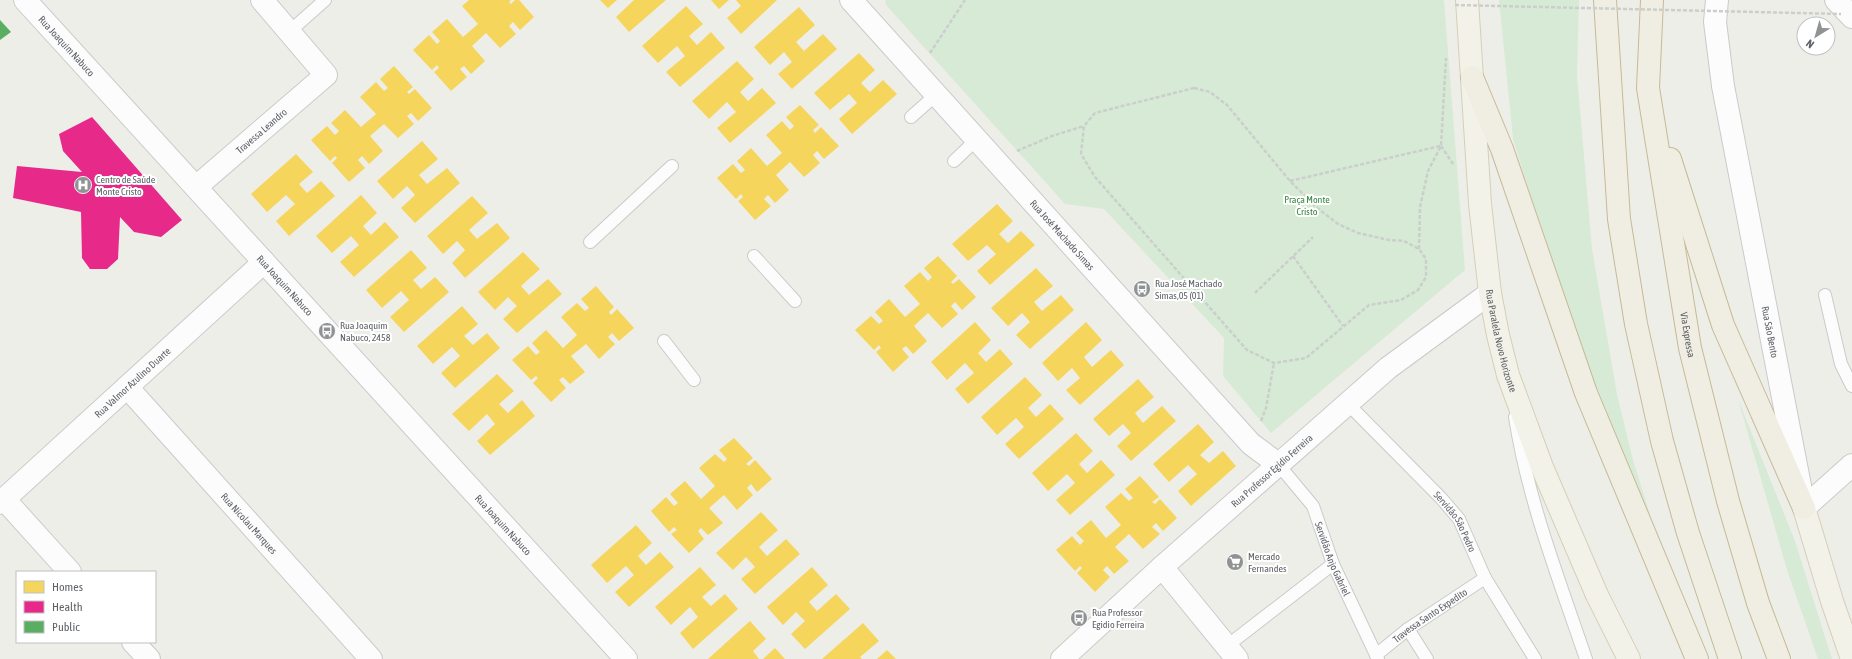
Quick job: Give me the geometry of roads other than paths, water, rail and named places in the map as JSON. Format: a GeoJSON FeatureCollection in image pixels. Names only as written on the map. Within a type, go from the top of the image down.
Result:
{"type":"FeatureCollection","features":[{"type":"Feature","properties":{"kind":"highway"},"geometry":{"type":"LineString","coordinates":[[1605,0],[1619,219],[1636,324],[1662,441],[1684,517],[1730,659]]}},
{"type":"Feature","properties":{"kind":"highway","name":"Via Expressa"},"geometry":{"type":"LineString","coordinates":[[1652,0],[1648,88],[1690,348],[1728,501],[1758,603],[1779,659]]}},
{"type":"Feature","properties":{"kind":"highway"},"geometry":{"type":"LineString","coordinates":[[1472,77],[1502,150],[1586,393],[1697,659]]}},
{"type":"Feature","properties":{"kind":"highway"},"geometry":{"type":"LineString","coordinates":[[1648,88],[1723,325],[1804,508]]}},
{"type":"Feature","properties":{"kind":"main road","name":"Rua Paralela Novo Horizonte"},"geometry":{"type":"LineString","coordinates":[[1461,3],[1472,77],[1480,204],[1490,293],[1508,375],[1542,467],[1598,595],[1629,659]]}},
{"type":"Feature","properties":{"kind":"main road","name":"Rua São Bento"},"geometry":{"type":"LineString","coordinates":[[1804,508],[1832,601],[1852,659]]}},
{"type":"Feature","properties":{"kind":"street","name":"Rua Joaquim Nabuco"},"geometry":{"type":"LineString","coordinates":[[25,0],[626,659]]}},
{"type":"Feature","properties":{"kind":"street"},"geometry":{"type":"LineString","coordinates":[[262,0],[289,32]]}},
{"type":"Feature","properties":{"kind":"street","name":"Rua José Machado Simas"},"geometry":{"type":"LineString","coordinates":[[852,0],[1251,444],[1278,464]]}},
{"type":"Feature","properties":{"kind":"street","name":"Rua São Bento"},"geometry":{"type":"LineString","coordinates":[[1717,0],[1715,22],[1723,86],[1804,508]]}},
{"type":"Feature","properties":{"kind":"street","name":"Travessa Leandro"},"geometry":{"type":"LineString","coordinates":[[196,187],[326,75],[289,32]]}},
{"type":"Feature","properties":{"kind":"street","name":"Rua Valmor Azulino Duarte"},"geometry":{"type":"LineString","coordinates":[[2,501],[264,262]]}},
{"type":"Feature","properties":{"kind":"street","name":"Rua Professor Egídio Ferreira"},"geometry":{"type":"LineString","coordinates":[[1062,659],[1162,567],[1388,368],[1490,293]]}},
{"type":"Feature","properties":{"kind":"street","name":"Rua Nicolau Marques"},"geometry":{"type":"LineString","coordinates":[[127,387],[371,659]]}},
{"type":"Feature","properties":{"kind":"street"},"geometry":{"type":"LineString","coordinates":[[1804,508],[1852,465]]}},
{"type":"Feature","properties":{"kind":"street"},"geometry":{"type":"LineString","coordinates":[[2,501],[69,571]]}},
{"type":"Feature","properties":{"kind":"street"},"geometry":{"type":"LineString","coordinates":[[1162,567],[1232,653]]}},
{"type":"Feature","properties":{"kind":"street"},"geometry":{"type":"LineString","coordinates":[[134,643],[149,659]]}},
{"type":"Feature","properties":{"kind":"lane"},"geometry":{"type":"LineString","coordinates":[[289,32],[325,0]]}},
{"type":"Feature","properties":{"kind":"lane"},"geometry":{"type":"LineString","coordinates":[[911,116],[937,94]]}},
{"type":"Feature","properties":{"kind":"lane"},"geometry":{"type":"LineString","coordinates":[[954,161],[977,139]]}},
{"type":"Feature","properties":{"kind":"lane"},"geometry":{"type":"LineString","coordinates":[[590,242],[672,166]]}},
{"type":"Feature","properties":{"kind":"lane"},"geometry":{"type":"LineString","coordinates":[[754,256],[795,301]]}},
{"type":"Feature","properties":{"kind":"lane"},"geometry":{"type":"LineString","coordinates":[[1825,295],[1840,364],[1852,386]]}},
{"type":"Feature","properties":{"kind":"lane"},"geometry":{"type":"LineString","coordinates":[[664,341],[694,380]]}},
{"type":"Feature","properties":{"kind":"lane"},"geometry":{"type":"LineString","coordinates":[[1508,375],[1519,445],[1535,509],[1586,659]]}},
{"type":"Feature","properties":{"kind":"lane","name":"Servidão São Pedro"},"geometry":{"type":"LineString","coordinates":[[1348,404],[1441,498],[1459,519],[1485,578],[1535,659]]}},
{"type":"Feature","properties":{"kind":"lane","name":"Servidão Anjo Gabriel"},"geometry":{"type":"LineString","coordinates":[[1278,464],[1313,506],[1333,564],[1377,657]]}},
{"type":"Feature","properties":{"kind":"lane"},"geometry":{"type":"LineString","coordinates":[[1232,653],[1333,564]]}},
{"type":"Feature","properties":{"kind":"lane","name":"Travessa Santo Expedito"},"geometry":{"type":"LineString","coordinates":[[1377,657],[1408,629],[1485,578]]}},
{"type":"Feature","properties":{"kind":"lane"},"geometry":{"type":"LineString","coordinates":[[1408,629],[1427,659]]}},
{"type":"Feature","properties":{"kind":"place","name":"Centro de Saúde Monte Cristo"},"geometry":{"type":"Point","coordinates":[83,185]}},
{"type":"Feature","properties":{"kind":"place","name":"Rua José Machado Simas,05 (01)"},"geometry":{"type":"Point","coordinates":[1142,289]}},
{"type":"Feature","properties":{"kind":"place","name":"Rua Joaquim Nabuco, 2458"},"geometry":{"type":"Point","coordinates":[327,331]}},
{"type":"Feature","properties":{"kind":"place","name":"Mercado Fernandes"},"geometry":{"type":"Point","coordinates":[1235,562]}},
{"type":"Feature","properties":{"kind":"place","name":"Rua Professor Egidio Ferreira"},"geometry":{"type":"Point","coordinates":[1079,618]}},
{"type":"Feature","properties":{"kind":"park label","name":"Praça Monte Cristo"},"geometry":{"type":"Point","coordinates":[1307,204]}}]}
